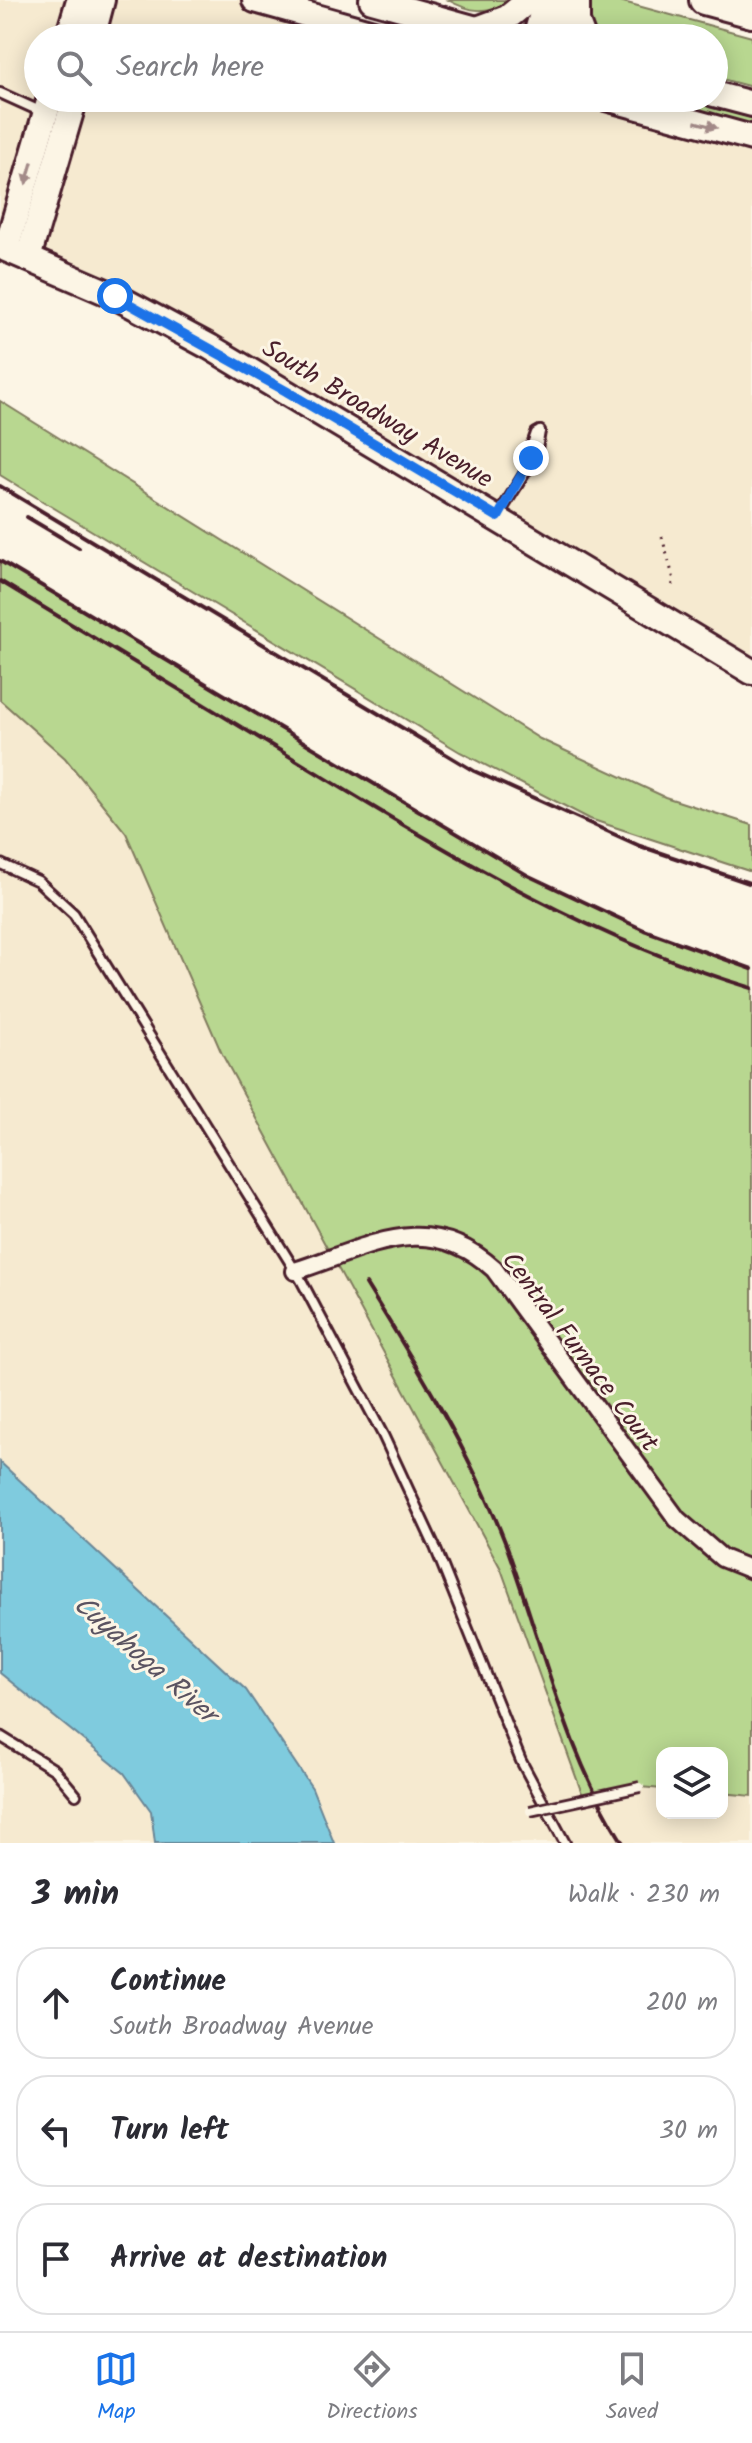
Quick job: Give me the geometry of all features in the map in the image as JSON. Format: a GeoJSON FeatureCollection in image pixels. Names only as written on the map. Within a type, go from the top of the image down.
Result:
{"type":"FeatureCollection","features":[{"type":"Feature","properties":{"kind":"highway"},"geometry":{"type":"LineString","coordinates":[[704,0],[746,12]]}},
{"type":"Feature","properties":{"kind":"main road"},"geometry":{"type":"LineString","coordinates":[[72,24],[79,0]]}},
{"type":"Feature","properties":{"kind":"main road"},"geometry":{"type":"LineString","coordinates":[[96,24],[102,0]]}},
{"type":"Feature","properties":{"kind":"main road"},"geometry":{"type":"LineString","coordinates":[[255,0],[341,24]]}},
{"type":"Feature","properties":{"kind":"main road"},"geometry":{"type":"LineString","coordinates":[[372,0],[459,24]]}},
{"type":"Feature","properties":{"kind":"main road"},"geometry":{"type":"LineString","coordinates":[[491,24],[507,18],[529,0]]}},
{"type":"Feature","properties":{"kind":"main road"},"geometry":{"type":"LineString","coordinates":[[577,0],[578,24]]}},
{"type":"Feature","properties":{"kind":"main road"},"geometry":{"type":"LineString","coordinates":[[728,98],[752,104]]}},
{"type":"Feature","properties":{"kind":"main road"},"geometry":{"type":"LineString","coordinates":[[11,252],[46,112]]}},
{"type":"Feature","properties":{"kind":"main road"},"geometry":{"type":"LineString","coordinates":[[11,252],[69,112]]}},
{"type":"Feature","properties":{"kind":"main road"},"geometry":{"type":"LineString","coordinates":[[657,112],[752,138]]}},
{"type":"Feature","properties":{"kind":"main road","name":"South Broadway Avenue"},"geometry":{"type":"LineString","coordinates":[[11,252],[115,296],[210,347],[752,672]]}},
{"type":"Feature","properties":{"kind":"street"},"geometry":{"type":"LineString","coordinates":[[537,24],[544,0]]}},
{"type":"Feature","properties":{"kind":"street"},"geometry":{"type":"LineString","coordinates":[[557,24],[563,0]]}},
{"type":"Feature","properties":{"kind":"street","name":"Central Furnace Court"},"geometry":{"type":"LineString","coordinates":[[295,1271],[388,1238],[405,1236],[441,1237],[477,1253],[494,1269],[677,1519],[722,1558],[752,1570]]}},
{"type":"Feature","properties":{"kind":"lane"},"geometry":{"type":"LineString","coordinates":[[0,93],[24,100]]}},
{"type":"Feature","properties":{"kind":"lane"},"geometry":{"type":"LineString","coordinates":[[498,517],[531,458]]}},
{"type":"Feature","properties":{"kind":"lane"},"geometry":{"type":"LineString","coordinates":[[1,864],[38,881],[74,914],[295,1271],[383,1435],[435,1547],[521,1761],[565,1843]]}},
{"type":"Feature","properties":{"kind":"lane"},"geometry":{"type":"LineString","coordinates":[[0,1736],[55,1770],[76,1795]]}},
{"type":"Feature","properties":{"kind":"lane"},"geometry":{"type":"LineString","coordinates":[[530,1811],[640,1787]]}},
{"type":"Feature","properties":{"kind":"path"},"geometry":{"type":"LineString","coordinates":[[662,537],[674,580],[671,590]]}},
{"type":"Feature","properties":{"kind":"shaded area"},"geometry":{"type":"Polygon","coordinates":[[[0,0],[255,0],[341,24],[24,24],[24,112],[657,112],[752,138],[752,672],[332,417],[0,248],[0,0]]]}},
{"type":"Feature","properties":{"kind":"shaded area"},"geometry":{"type":"Polygon","coordinates":[[[0,700],[65,758],[126,833],[222,1054],[752,1072],[752,1843],[0,1843],[0,700]]]}},
{"type":"Feature","properties":{"kind":"green space"},"geometry":{"type":"Polygon","coordinates":[[[448,0],[509,0],[494,8],[479,10],[448,0]]]}},
{"type":"Feature","properties":{"kind":"green space"},"geometry":{"type":"Polygon","coordinates":[[[584,0],[616,0],[704,24],[588,24],[584,0]]]}},
{"type":"Feature","properties":{"kind":"green space"},"geometry":{"type":"Polygon","coordinates":[[[728,30],[752,37],[752,87],[728,81],[728,30]]]}},
{"type":"Feature","properties":{"kind":"green space"},"geometry":{"type":"Polygon","coordinates":[[[728,111],[752,118],[752,126],[702,112],[728,111]]]}},
{"type":"Feature","properties":{"kind":"green space"},"geometry":{"type":"Polygon","coordinates":[[[0,401],[540,739],[665,797],[752,825],[752,872],[590,819],[460,752],[0,475],[0,401]]]}},
{"type":"Feature","properties":{"kind":"green space"},"geometry":{"type":"Polygon","coordinates":[[[0,561],[527,875],[644,930],[752,969],[752,1796],[728,1794],[728,1747],[656,1747],[656,1788],[640,1787],[584,1799],[501,1569],[222,1054],[126,833],[65,758],[0,700],[0,561]]]}},
{"type":"Feature","properties":{"kind":"water","name":"Cuyahoga River"},"geometry":{"type":"Polygon","coordinates":[[[0,1462],[246,1690],[312,1788],[334,1843],[155,1843],[151,1811],[124,1773],[0,1673],[0,1462]]]}},
{"type":"Feature","properties":{"kind":"railway"},"geometry":{"type":"LineString","coordinates":[[0,486],[474,771],[640,846],[752,884]]}},
{"type":"Feature","properties":{"kind":"railway"},"geometry":{"type":"LineString","coordinates":[[27,517],[79,548]]}},
{"type":"Feature","properties":{"kind":"railway"},"geometry":{"type":"LineString","coordinates":[[0,561],[527,875],[644,930],[752,969]]}},
{"type":"Feature","properties":{"kind":"railway"},"geometry":{"type":"LineString","coordinates":[[0,581],[369,805],[528,895],[637,947],[752,988]]}},
{"type":"Feature","properties":{"kind":"railway"},"geometry":{"type":"LineString","coordinates":[[366,1284],[442,1410],[476,1475],[505,1542],[556,1696],[585,1772],[623,1843]]}},
{"type":"Feature","properties":{"kind":"route"},"geometry":{"type":"LineString","coordinates":[[115,296],[210,347],[498,517],[531,458]]}}]}
